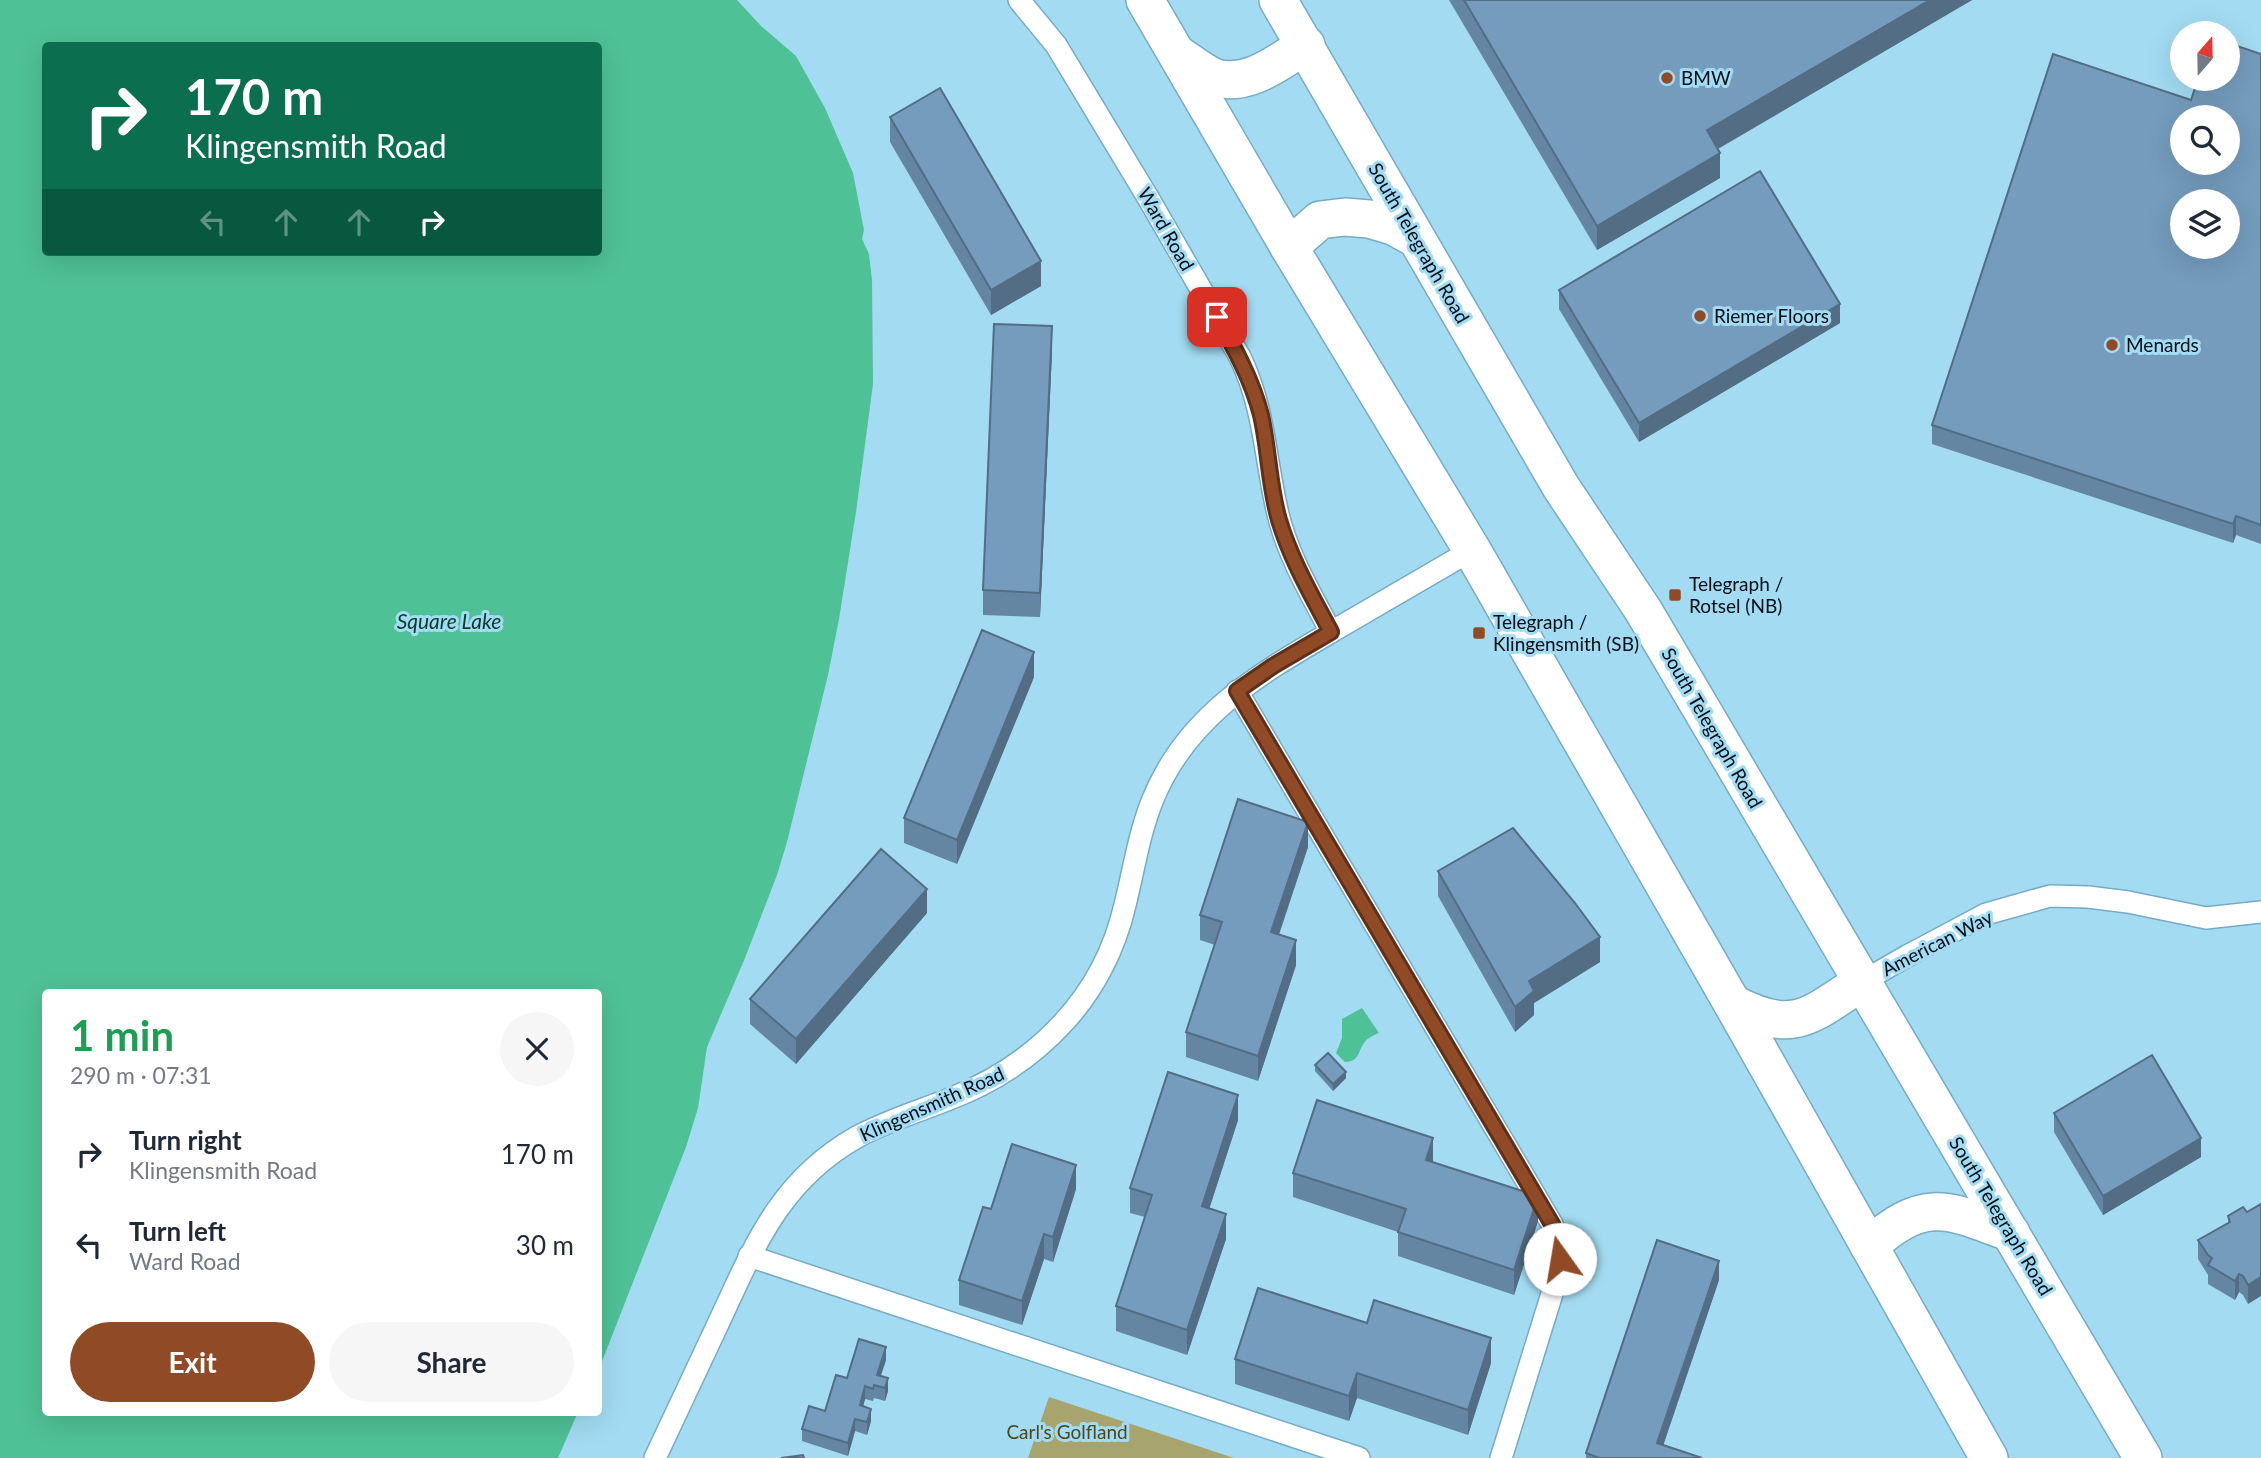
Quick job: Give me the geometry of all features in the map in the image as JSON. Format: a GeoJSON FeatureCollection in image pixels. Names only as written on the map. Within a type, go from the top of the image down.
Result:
{"type":"FeatureCollection","features":[{"type":"Feature","properties":{"kind":"highway"},"geometry":{"type":"LineString","coordinates":[[1145,0],[1289,247],[1472,550],[1989,1458]]}},
{"type":"Feature","properties":{"kind":"highway","name":"South Telegraph Road"},"geometry":{"type":"LineString","coordinates":[[1278,0],[1576,513],[1643,610],[2143,1458]]}},
{"type":"Feature","properties":{"kind":"highway"},"geometry":{"type":"LineString","coordinates":[[1178,55],[1215,78],[1235,79],[1253,76],[1306,45]]}},
{"type":"Feature","properties":{"kind":"highway"},"geometry":{"type":"LineString","coordinates":[[1289,247],[1320,220],[1345,217],[1381,222],[1415,238]]}},
{"type":"Feature","properties":{"kind":"highway"},"geometry":{"type":"LineString","coordinates":[[1732,1003],[1779,1021],[1798,1019],[1815,1012],[1862,982]]}},
{"type":"Feature","properties":{"kind":"highway"},"geometry":{"type":"LineString","coordinates":[[1869,1246],[1890,1227],[1912,1215],[1936,1211],[1961,1213],[2011,1233]]}},
{"type":"Feature","properties":{"kind":"street","name":"Ward Road"},"geometry":{"type":"LineString","coordinates":[[1019,0],[1044,29],[1067,63],[1243,363],[1261,416],[1284,537],[1331,632]]}},
{"type":"Feature","properties":{"kind":"street","name":"Klingensmith Road"},"geometry":{"type":"LineString","coordinates":[[654,1458],[765,1226],[787,1196],[813,1168],[830,1154],[887,1122],[986,1083],[1032,1053],[1065,1021],[1088,990],[1111,948],[1125,905],[1144,822],[1162,779],[1201,724],[1237,691],[1273,666],[1472,550]]}},
{"type":"Feature","properties":{"kind":"street"},"geometry":{"type":"LineString","coordinates":[[1237,691],[1552,1224],[1557,1237],[1560,1259],[1557,1278],[1500,1458]]}},
{"type":"Feature","properties":{"kind":"street","name":"American Way"},"geometry":{"type":"LineString","coordinates":[[1862,982],[1986,914],[2050,896],[2128,902],[2206,918],[2261,912]]}},
{"type":"Feature","properties":{"kind":"street"},"geometry":{"type":"LineString","coordinates":[[749,1256],[1359,1458]]}},
{"type":"Feature","properties":{"kind":"green space","name":"Carl's Golfland"},"geometry":{"type":"Polygon","coordinates":[[[1049,1397],[1234,1458],[1028,1458],[1049,1397]]]}},
{"type":"Feature","properties":{"kind":"water","name":"Square Lake"},"geometry":{"type":"Polygon","coordinates":[[[0,0],[737,0],[761,26],[796,56],[825,108],[853,173],[864,230],[862,239],[869,254],[872,280],[873,384],[856,512],[828,675],[777,875],[707,1047],[698,1108],[686,1147],[602,1361],[602,989],[42,989],[42,1416],[576,1416],[558,1458],[0,1458],[0,0]]]}},
{"type":"Feature","properties":{"kind":"water"},"geometry":{"type":"Polygon","coordinates":[[[1362,1008],[1379,1033],[1365,1041],[1356,1058],[1345,1062],[1336,1053],[1342,1038],[1342,1019],[1362,1008]]]}},
{"type":"Feature","properties":{"kind":"building","name":"BMW"},"geometry":{"type":"Polygon","coordinates":[[[1464,0],[1930,0],[1707,130],[1720,153],[1597,226],[1464,0]]]}},
{"type":"Feature","properties":{"kind":"building","name":"Menards"},"geometry":{"type":"Polygon","coordinates":[[[2240,47],[2261,54],[2261,525],[2236,516],[2233,524],[1932,425],[2053,54],[2191,100],[2194,91],[2240,91],[2240,47]]]}},
{"type":"Feature","properties":{"kind":"building"},"geometry":{"type":"Polygon","coordinates":[[[940,88],[1041,261],[991,290],[890,117],[940,88]]]}},
{"type":"Feature","properties":{"kind":"building","name":"Riemer Floors"},"geometry":{"type":"Polygon","coordinates":[[[1760,171],[1840,304],[1639,423],[1559,290],[1760,171]]]}},
{"type":"Feature","properties":{"kind":"building"},"geometry":{"type":"Polygon","coordinates":[[[994,324],[1052,326],[1040,593],[983,590],[994,324]]]}},
{"type":"Feature","properties":{"kind":"building"},"geometry":{"type":"Polygon","coordinates":[[[982,630],[1034,652],[957,840],[904,818],[982,630]]]}},
{"type":"Feature","properties":{"kind":"building"},"geometry":{"type":"Polygon","coordinates":[[[1238,799],[1308,822],[1271,932],[1296,940],[1258,1056],[1186,1032],[1222,922],[1200,915],[1238,799]]]}},
{"type":"Feature","properties":{"kind":"building"},"geometry":{"type":"Polygon","coordinates":[[[1513,828],[1600,937],[1529,981],[1534,991],[1515,1007],[1438,871],[1513,828]]]}},
{"type":"Feature","properties":{"kind":"building"},"geometry":{"type":"Polygon","coordinates":[[[881,849],[927,889],[796,1039],[750,999],[881,849]]]}},
{"type":"Feature","properties":{"kind":"building"},"geometry":{"type":"Polygon","coordinates":[[[1328,1053],[1346,1072],[1333,1084],[1315,1065],[1328,1053]]]}},
{"type":"Feature","properties":{"kind":"building"},"geometry":{"type":"Polygon","coordinates":[[[2152,1055],[2201,1138],[2103,1196],[2054,1113],[2152,1055]]]}},
{"type":"Feature","properties":{"kind":"building"},"geometry":{"type":"Polygon","coordinates":[[[1168,1072],[1238,1095],[1202,1206],[1226,1214],[1187,1330],[1116,1306],[1152,1195],[1130,1188],[1168,1072]]]}},
{"type":"Feature","properties":{"kind":"building"},"geometry":{"type":"Polygon","coordinates":[[[1317,1100],[1433,1138],[1426,1160],[1538,1196],[1514,1270],[1398,1232],[1406,1209],[1293,1173],[1317,1100]]]}},
{"type":"Feature","properties":{"kind":"building"},"geometry":{"type":"Polygon","coordinates":[[[1012,1144],[1076,1165],[1053,1237],[1044,1234],[1022,1301],[959,1280],[983,1207],[991,1209],[1012,1144]]]}},
{"type":"Feature","properties":{"kind":"building"},"geometry":{"type":"Polygon","coordinates":[[[2261,1204],[2261,1277],[2248,1285],[2239,1274],[2235,1281],[2208,1265],[2212,1258],[2198,1240],[2230,1222],[2228,1216],[2243,1207],[2247,1212],[2261,1204]]]}},
{"type":"Feature","properties":{"kind":"building"},"geometry":{"type":"Polygon","coordinates":[[[1657,1240],[1719,1261],[1657,1443],[1702,1458],[1599,1458],[1586,1453],[1657,1240]]]}},
{"type":"Feature","properties":{"kind":"building"},"geometry":{"type":"Polygon","coordinates":[[[1258,1288],[1367,1323],[1374,1300],[1491,1338],[1468,1410],[1357,1373],[1349,1396],[1235,1359],[1258,1288]]]}},
{"type":"Feature","properties":{"kind":"building"},"geometry":{"type":"Polygon","coordinates":[[[859,1339],[886,1347],[877,1375],[888,1378],[885,1388],[874,1385],[873,1389],[865,1386],[860,1405],[871,1409],[867,1422],[855,1419],[848,1443],[802,1429],[809,1406],[825,1411],[836,1375],[847,1378],[859,1339]]]}},
{"type":"Feature","properties":{"kind":"building"},"geometry":{"type":"Polygon","coordinates":[[[803,1455],[804,1458],[781,1458],[803,1455]]]}},
{"type":"Feature","properties":{"kind":"place","name":"BMW"},"geometry":{"type":"Point","coordinates":[1667,78]}},
{"type":"Feature","properties":{"kind":"place","name":"Riemer Floors"},"geometry":{"type":"Point","coordinates":[1700,316]}},
{"type":"Feature","properties":{"kind":"place","name":"Menards"},"geometry":{"type":"Point","coordinates":[2112,345]}},
{"type":"Feature","properties":{"kind":"place","name":"Telegraph / Rotsel (NB)"},"geometry":{"type":"Point","coordinates":[1675,595]}},
{"type":"Feature","properties":{"kind":"place","name":"Telegraph / Klingensmith (SB)"},"geometry":{"type":"Point","coordinates":[1479,633]}},
{"type":"Feature","properties":{"kind":"route"},"geometry":{"type":"LineString","coordinates":[[1217,317],[1246,370],[1258,404],[1284,537],[1331,632],[1237,691],[1552,1224],[1559,1244],[1560,1259]]}}]}
